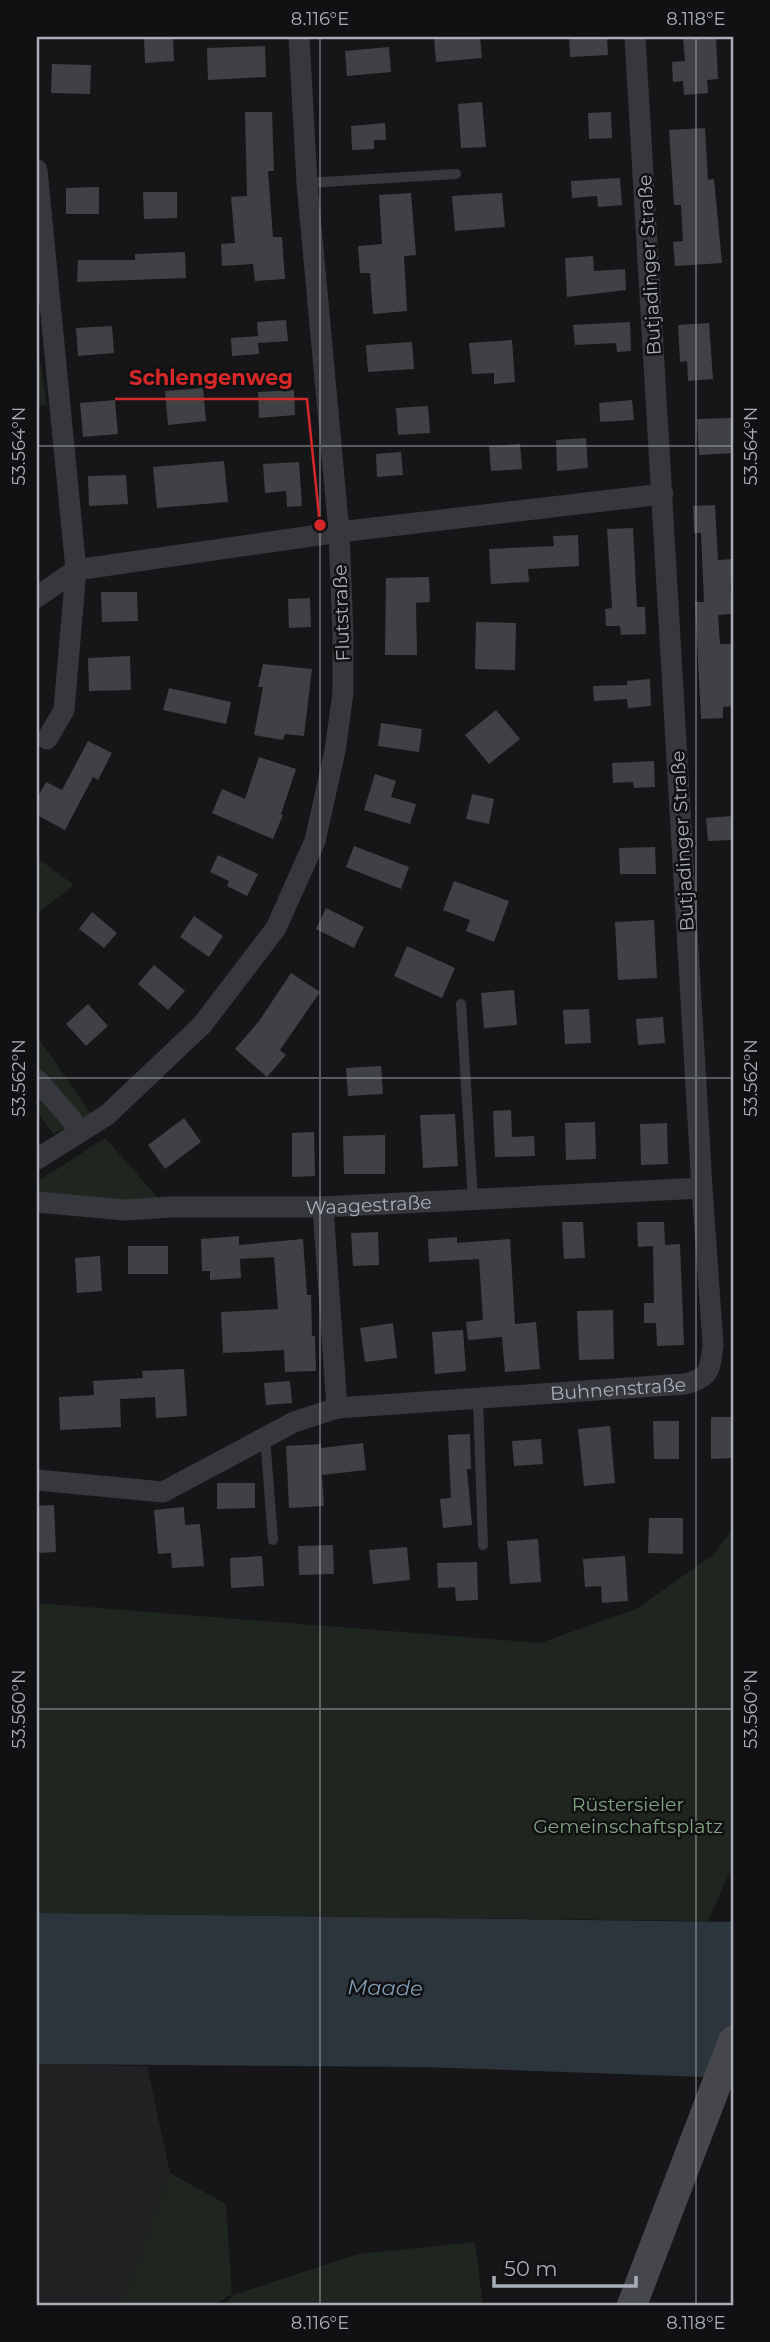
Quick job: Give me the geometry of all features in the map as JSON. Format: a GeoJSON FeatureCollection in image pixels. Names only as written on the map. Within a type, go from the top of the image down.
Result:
{"type":"FeatureCollection","features":[{"type":"Feature","properties":{"kind":"main road"},"geometry":{"type":"LineString","coordinates":[[632,2305],[733,2041]]}},
{"type":"Feature","properties":{"kind":"street","name":"Flutstraße"},"geometry":{"type":"LineString","coordinates":[[78,1133],[107,1115],[202,1025],[276,928],[315,841],[335,751],[343,693],[339,532],[307,183],[299,37]]}},
{"type":"Feature","properties":{"kind":"street","name":"Butjadinger Straße"},"geometry":{"type":"LineString","coordinates":[[635,37],[702,1188]]}},
{"type":"Feature","properties":{"kind":"street"},"geometry":{"type":"LineString","coordinates":[[37,170],[41,252],[76,570],[64,710],[47,739]]}},
{"type":"Feature","properties":{"kind":"street"},"geometry":{"type":"LineString","coordinates":[[37,597],[76,570],[339,532],[663,494]]}},
{"type":"Feature","properties":{"kind":"street"},"geometry":{"type":"LineString","coordinates":[[37,1080],[72,1119],[78,1133],[37,1159]]}},
{"type":"Feature","properties":{"kind":"street","name":"Waagestraße"},"geometry":{"type":"LineString","coordinates":[[37,1202],[125,1209],[323,1207],[702,1188]]}},
{"type":"Feature","properties":{"kind":"street","name":"Buhnenstraße"},"geometry":{"type":"LineString","coordinates":[[37,1479],[163,1492],[294,1422],[337,1408],[700,1381],[710,1368],[713,1344],[702,1188]]}},
{"type":"Feature","properties":{"kind":"street"},"geometry":{"type":"LineString","coordinates":[[323,1207],[337,1408]]}},
{"type":"Feature","properties":{"kind":"lane"},"geometry":{"type":"LineString","coordinates":[[307,183],[456,174]]}},
{"type":"Feature","properties":{"kind":"lane"},"geometry":{"type":"LineString","coordinates":[[461,1004],[473,1199]]}},
{"type":"Feature","properties":{"kind":"lane"},"geometry":{"type":"LineString","coordinates":[[478,1399],[483,1545]]}},
{"type":"Feature","properties":{"kind":"lane"},"geometry":{"type":"LineString","coordinates":[[265,1437],[273,1540]]}},
{"type":"Feature","properties":{"kind":"shaded area"},"geometry":{"type":"Polygon","coordinates":[[[37,2064],[147,2066],[170,2173],[124,2300],[107,2305],[37,2305],[37,2064]]]}},
{"type":"Feature","properties":{"kind":"green space"},"geometry":{"type":"Polygon","coordinates":[[[37,343],[47,405],[37,406],[37,343]]]}},
{"type":"Feature","properties":{"kind":"green space"},"geometry":{"type":"Polygon","coordinates":[[[37,858],[74,885],[37,914],[37,858]]]}},
{"type":"Feature","properties":{"kind":"green space"},"geometry":{"type":"Polygon","coordinates":[[[37,1036],[91,1114],[53,1134],[37,1111],[37,1036]]]}},
{"type":"Feature","properties":{"kind":"green space"},"geometry":{"type":"Polygon","coordinates":[[[105,1138],[162,1202],[37,1199],[37,1182],[105,1138]]]}},
{"type":"Feature","properties":{"kind":"green space","name":"Rüstersieler Gemeinschaftsplatz"},"geometry":{"type":"Polygon","coordinates":[[[733,1529],[733,1865],[708,1921],[37,1913],[37,1603],[540,1643],[636,1609],[714,1554],[733,1529]]]}},
{"type":"Feature","properties":{"kind":"green space"},"geometry":{"type":"Polygon","coordinates":[[[170,2173],[226,2204],[232,2294],[214,2305],[107,2305],[124,2300],[170,2173]]]}},
{"type":"Feature","properties":{"kind":"green space"},"geometry":{"type":"Polygon","coordinates":[[[475,2242],[483,2305],[224,2305],[233,2295],[358,2254],[475,2242]]]}},
{"type":"Feature","properties":{"kind":"water","name":"Maade"},"geometry":{"type":"Polygon","coordinates":[[[37,1913],[733,1922],[733,2078],[423,2067],[37,2064],[37,1913]]]}},
{"type":"Feature","properties":{"kind":"building"},"geometry":{"type":"Polygon","coordinates":[[[144,37],[173,37],[174,61],[145,63],[144,37]]]}},
{"type":"Feature","properties":{"kind":"building"},"geometry":{"type":"Polygon","coordinates":[[[434,37],[480,37],[482,58],[436,62],[434,37]]]}},
{"type":"Feature","properties":{"kind":"building"},"geometry":{"type":"Polygon","coordinates":[[[569,37],[607,37],[608,55],[570,57],[569,37]]]}},
{"type":"Feature","properties":{"kind":"building"},"geometry":{"type":"Polygon","coordinates":[[[683,37],[716,37],[718,79],[707,80],[708,93],[684,95],[683,81],[673,82],[672,62],[685,61],[683,37]]]}},
{"type":"Feature","properties":{"kind":"building"},"geometry":{"type":"Polygon","coordinates":[[[265,46],[266,77],[208,80],[207,48],[265,46]]]}},
{"type":"Feature","properties":{"kind":"building"},"geometry":{"type":"Polygon","coordinates":[[[389,47],[391,72],[347,76],[345,51],[389,47]]]}},
{"type":"Feature","properties":{"kind":"building"},"geometry":{"type":"Polygon","coordinates":[[[52,64],[91,65],[90,94],[51,93],[52,64]]]}},
{"type":"Feature","properties":{"kind":"building"},"geometry":{"type":"Polygon","coordinates":[[[482,102],[486,147],[461,148],[458,104],[482,102]]]}},
{"type":"Feature","properties":{"kind":"building"},"geometry":{"type":"Polygon","coordinates":[[[245,112],[272,112],[274,171],[268,171],[273,237],[282,237],[285,279],[255,281],[253,264],[222,266],[221,244],[235,243],[231,197],[247,196],[245,112]]]}},
{"type":"Feature","properties":{"kind":"building"},"geometry":{"type":"Polygon","coordinates":[[[611,112],[612,138],[589,139],[588,113],[611,112]]]}},
{"type":"Feature","properties":{"kind":"building"},"geometry":{"type":"Polygon","coordinates":[[[385,123],[386,140],[374,140],[374,149],[352,150],[351,126],[385,123]]]}},
{"type":"Feature","properties":{"kind":"building"},"geometry":{"type":"Polygon","coordinates":[[[705,128],[708,180],[714,179],[722,263],[675,266],[673,242],[683,241],[681,205],[674,205],[669,130],[705,128]]]}},
{"type":"Feature","properties":{"kind":"building"},"geometry":{"type":"Polygon","coordinates":[[[620,178],[622,205],[598,207],[597,196],[572,198],[571,181],[620,178]]]}},
{"type":"Feature","properties":{"kind":"building"},"geometry":{"type":"Polygon","coordinates":[[[99,187],[99,214],[66,214],[66,188],[99,187]]]}},
{"type":"Feature","properties":{"kind":"building"},"geometry":{"type":"Polygon","coordinates":[[[143,192],[177,192],[177,218],[144,219],[143,192]]]}},
{"type":"Feature","properties":{"kind":"building"},"geometry":{"type":"Polygon","coordinates":[[[411,193],[416,255],[404,256],[407,311],[373,314],[370,273],[360,273],[358,246],[382,244],[379,195],[411,193]]]}},
{"type":"Feature","properties":{"kind":"building"},"geometry":{"type":"Polygon","coordinates":[[[502,193],[505,227],[455,231],[452,196],[502,193]]]}},
{"type":"Feature","properties":{"kind":"building"},"geometry":{"type":"Polygon","coordinates":[[[185,252],[186,278],[77,282],[78,260],[135,260],[135,254],[185,252]]]}},
{"type":"Feature","properties":{"kind":"building"},"geometry":{"type":"Polygon","coordinates":[[[593,256],[594,271],[625,269],[626,290],[567,297],[565,258],[593,256]]]}},
{"type":"Feature","properties":{"kind":"building"},"geometry":{"type":"Polygon","coordinates":[[[286,320],[288,341],[258,343],[259,354],[232,356],[231,338],[258,336],[257,322],[286,320]]]}},
{"type":"Feature","properties":{"kind":"building"},"geometry":{"type":"Polygon","coordinates":[[[630,322],[631,351],[617,352],[616,343],[575,345],[573,325],[630,322]]]}},
{"type":"Feature","properties":{"kind":"building"},"geometry":{"type":"Polygon","coordinates":[[[709,323],[713,379],[688,381],[687,361],[680,362],[678,325],[709,323]]]}},
{"type":"Feature","properties":{"kind":"building"},"geometry":{"type":"Polygon","coordinates":[[[112,326],[114,353],[78,356],[76,328],[112,326]]]}},
{"type":"Feature","properties":{"kind":"building"},"geometry":{"type":"Polygon","coordinates":[[[512,340],[515,382],[494,384],[494,373],[472,374],[469,343],[512,340]]]}},
{"type":"Feature","properties":{"kind":"building"},"geometry":{"type":"Polygon","coordinates":[[[412,342],[414,369],[368,372],[366,345],[412,342]]]}},
{"type":"Feature","properties":{"kind":"building"},"geometry":{"type":"Polygon","coordinates":[[[203,388],[206,421],[168,425],[165,391],[203,388]]]}},
{"type":"Feature","properties":{"kind":"building"},"geometry":{"type":"Polygon","coordinates":[[[294,390],[295,415],[259,418],[258,392],[294,390]]]}},
{"type":"Feature","properties":{"kind":"building"},"geometry":{"type":"Polygon","coordinates":[[[115,400],[118,434],[83,437],[80,403],[115,400]]]}},
{"type":"Feature","properties":{"kind":"building"},"geometry":{"type":"Polygon","coordinates":[[[632,400],[634,420],[600,422],[599,403],[632,400]]]}},
{"type":"Feature","properties":{"kind":"building"},"geometry":{"type":"Polygon","coordinates":[[[428,406],[430,433],[398,435],[396,408],[428,406]]]}},
{"type":"Feature","properties":{"kind":"building"},"geometry":{"type":"Polygon","coordinates":[[[731,418],[733,453],[699,455],[697,419],[731,418]]]}},
{"type":"Feature","properties":{"kind":"building"},"geometry":{"type":"Polygon","coordinates":[[[586,438],[588,468],[557,471],[556,440],[586,438]]]}},
{"type":"Feature","properties":{"kind":"building"},"geometry":{"type":"Polygon","coordinates":[[[520,444],[522,469],[491,471],[489,446],[520,444]]]}},
{"type":"Feature","properties":{"kind":"building"},"geometry":{"type":"Polygon","coordinates":[[[401,452],[403,475],[377,477],[376,454],[401,452]]]}},
{"type":"Feature","properties":{"kind":"building"},"geometry":{"type":"Polygon","coordinates":[[[224,461],[228,502],[157,508],[153,467],[224,461]]]}},
{"type":"Feature","properties":{"kind":"building"},"geometry":{"type":"Polygon","coordinates":[[[299,462],[302,506],[287,507],[286,491],[265,493],[263,464],[299,462]]]}},
{"type":"Feature","properties":{"kind":"building"},"geometry":{"type":"Polygon","coordinates":[[[126,475],[128,504],[89,506],[88,476],[126,475]]]}},
{"type":"Feature","properties":{"kind":"building"},"geometry":{"type":"Polygon","coordinates":[[[715,505],[718,560],[733,559],[733,583],[730,583],[732,614],[718,615],[720,644],[733,644],[733,706],[723,707],[723,718],[701,719],[695,602],[704,602],[701,533],[694,533],[693,506],[715,505]]]}},
{"type":"Feature","properties":{"kind":"building"},"geometry":{"type":"Polygon","coordinates":[[[633,528],[637,607],[645,607],[646,634],[621,635],[620,626],[606,626],[605,609],[612,608],[607,529],[633,528]]]}},
{"type":"Feature","properties":{"kind":"building"},"geometry":{"type":"Polygon","coordinates":[[[578,535],[579,566],[528,569],[529,582],[491,584],[489,549],[554,546],[553,536],[578,535]]]}},
{"type":"Feature","properties":{"kind":"building"},"geometry":{"type":"Polygon","coordinates":[[[429,577],[430,602],[416,603],[417,655],[385,655],[386,578],[429,577]]]}},
{"type":"Feature","properties":{"kind":"building"},"geometry":{"type":"Polygon","coordinates":[[[101,592],[137,592],[138,621],[102,622],[101,592]]]}},
{"type":"Feature","properties":{"kind":"building"},"geometry":{"type":"Polygon","coordinates":[[[310,598],[311,627],[289,628],[288,599],[310,598]]]}},
{"type":"Feature","properties":{"kind":"building"},"geometry":{"type":"Polygon","coordinates":[[[476,622],[516,623],[515,670],[475,669],[476,622]]]}},
{"type":"Feature","properties":{"kind":"building"},"geometry":{"type":"Polygon","coordinates":[[[130,656],[131,690],[89,691],[88,658],[130,656]]]}},
{"type":"Feature","properties":{"kind":"building"},"geometry":{"type":"Polygon","coordinates":[[[263,664],[312,669],[304,736],[285,734],[283,740],[254,735],[263,687],[258,687],[263,664]]]}},
{"type":"Feature","properties":{"kind":"building"},"geometry":{"type":"Polygon","coordinates":[[[650,679],[651,706],[628,708],[627,699],[594,701],[593,686],[627,685],[627,681],[650,679]]]}},
{"type":"Feature","properties":{"kind":"building"},"geometry":{"type":"Polygon","coordinates":[[[169,688],[231,702],[226,724],[163,710],[169,688]]]}},
{"type":"Feature","properties":{"kind":"building"},"geometry":{"type":"Polygon","coordinates":[[[496,710],[520,739],[489,764],[465,735],[496,710]]]}},
{"type":"Feature","properties":{"kind":"building"},"geometry":{"type":"Polygon","coordinates":[[[381,723],[422,729],[419,752],[378,746],[381,723]]]}},
{"type":"Feature","properties":{"kind":"building"},"geometry":{"type":"Polygon","coordinates":[[[88,741],[112,753],[98,780],[93,777],[65,830],[37,815],[37,798],[46,782],[62,790],[88,741]]]}},
{"type":"Feature","properties":{"kind":"building"},"geometry":{"type":"Polygon","coordinates":[[[259,757],[296,769],[273,839],[212,813],[222,789],[245,799],[259,757]]]}},
{"type":"Feature","properties":{"kind":"building"},"geometry":{"type":"Polygon","coordinates":[[[654,761],[655,787],[634,788],[633,782],[613,783],[612,763],[654,761]]]}},
{"type":"Feature","properties":{"kind":"building"},"geometry":{"type":"Polygon","coordinates":[[[375,774],[396,781],[391,797],[416,804],[410,824],[364,810],[375,774]]]}},
{"type":"Feature","properties":{"kind":"building"},"geometry":{"type":"Polygon","coordinates":[[[472,794],[494,799],[489,824],[466,819],[472,794]]]}},
{"type":"Feature","properties":{"kind":"building"},"geometry":{"type":"Polygon","coordinates":[[[733,816],[733,840],[708,841],[706,818],[733,816]]]}},
{"type":"Feature","properties":{"kind":"building"},"geometry":{"type":"Polygon","coordinates":[[[354,846],[409,867],[401,889],[346,867],[354,846]]]}},
{"type":"Feature","properties":{"kind":"building"},"geometry":{"type":"Polygon","coordinates":[[[655,847],[656,874],[620,874],[619,848],[655,847]]]}},
{"type":"Feature","properties":{"kind":"building"},"geometry":{"type":"Polygon","coordinates":[[[218,855],[258,874],[247,896],[227,886],[229,881],[210,872],[218,855]]]}},
{"type":"Feature","properties":{"kind":"building"},"geometry":{"type":"Polygon","coordinates":[[[454,881],[509,901],[494,942],[466,931],[470,920],[443,910],[454,881]]]}},
{"type":"Feature","properties":{"kind":"building"},"geometry":{"type":"Polygon","coordinates":[[[326,908],[364,927],[354,948],[316,929],[326,908]]]}},
{"type":"Feature","properties":{"kind":"building"},"geometry":{"type":"Polygon","coordinates":[[[92,912],[117,933],[104,948],[79,929],[92,912]]]}},
{"type":"Feature","properties":{"kind":"building"},"geometry":{"type":"Polygon","coordinates":[[[194,916],[223,936],[209,957],[180,937],[194,916]]]}},
{"type":"Feature","properties":{"kind":"building"},"geometry":{"type":"Polygon","coordinates":[[[654,920],[657,978],[618,980],[615,922],[654,920]]]}},
{"type":"Feature","properties":{"kind":"building"},"geometry":{"type":"Polygon","coordinates":[[[407,946],[455,968],[442,998],[394,976],[407,946]]]}},
{"type":"Feature","properties":{"kind":"building"},"geometry":{"type":"Polygon","coordinates":[[[154,965],[185,991],[168,1010],[138,984],[154,965]]]}},
{"type":"Feature","properties":{"kind":"building"},"geometry":{"type":"Polygon","coordinates":[[[291,973],[320,992],[280,1050],[286,1055],[267,1077],[235,1049],[259,1021],[291,973]]]}},
{"type":"Feature","properties":{"kind":"building"},"geometry":{"type":"Polygon","coordinates":[[[514,990],[517,1025],[484,1028],[481,993],[514,990]]]}},
{"type":"Feature","properties":{"kind":"building"},"geometry":{"type":"Polygon","coordinates":[[[88,1004],[108,1026],[86,1046],[66,1024],[88,1004]]]}},
{"type":"Feature","properties":{"kind":"building"},"geometry":{"type":"Polygon","coordinates":[[[589,1009],[591,1043],[565,1044],[563,1010],[589,1009]]]}},
{"type":"Feature","properties":{"kind":"building"},"geometry":{"type":"Polygon","coordinates":[[[663,1017],[665,1043],[638,1045],[636,1019],[663,1017]]]}},
{"type":"Feature","properties":{"kind":"building"},"geometry":{"type":"Polygon","coordinates":[[[381,1066],[383,1094],[348,1096],[346,1068],[381,1066]]]}},
{"type":"Feature","properties":{"kind":"building"},"geometry":{"type":"Polygon","coordinates":[[[511,1110],[512,1137],[534,1136],[535,1156],[495,1157],[493,1111],[511,1110]]]}},
{"type":"Feature","properties":{"kind":"building"},"geometry":{"type":"Polygon","coordinates":[[[455,1114],[458,1166],[423,1168],[420,1115],[455,1114]]]}},
{"type":"Feature","properties":{"kind":"building"},"geometry":{"type":"Polygon","coordinates":[[[184,1118],[201,1142],[165,1169],[148,1145],[184,1118]]]}},
{"type":"Feature","properties":{"kind":"building"},"geometry":{"type":"Polygon","coordinates":[[[595,1122],[596,1159],[566,1160],[565,1123],[595,1122]]]}},
{"type":"Feature","properties":{"kind":"building"},"geometry":{"type":"Polygon","coordinates":[[[667,1123],[668,1164],[641,1165],[640,1124],[667,1123]]]}},
{"type":"Feature","properties":{"kind":"building"},"geometry":{"type":"Polygon","coordinates":[[[314,1132],[315,1176],[292,1177],[292,1133],[314,1132]]]}},
{"type":"Feature","properties":{"kind":"building"},"geometry":{"type":"Polygon","coordinates":[[[385,1135],[385,1174],[344,1174],[343,1136],[385,1135]]]}},
{"type":"Feature","properties":{"kind":"building"},"geometry":{"type":"Polygon","coordinates":[[[562,1222],[583,1222],[585,1258],[564,1259],[562,1222]]]}},
{"type":"Feature","properties":{"kind":"building"},"geometry":{"type":"Polygon","coordinates":[[[637,1222],[664,1222],[665,1245],[680,1244],[684,1345],[657,1346],[656,1323],[644,1323],[644,1303],[654,1303],[653,1246],[638,1247],[637,1222]]]}},
{"type":"Feature","properties":{"kind":"building"},"geometry":{"type":"Polygon","coordinates":[[[378,1232],[379,1265],[353,1266],[351,1233],[378,1232]]]}},
{"type":"Feature","properties":{"kind":"building"},"geometry":{"type":"Polygon","coordinates":[[[239,1236],[239,1245],[303,1239],[307,1295],[311,1295],[316,1371],[285,1372],[284,1350],[223,1353],[221,1312],[278,1309],[274,1257],[240,1259],[241,1278],[210,1280],[210,1271],[202,1271],[201,1239],[239,1236]]]}},
{"type":"Feature","properties":{"kind":"building"},"geometry":{"type":"Polygon","coordinates":[[[457,1237],[457,1243],[510,1239],[515,1324],[536,1322],[540,1369],[505,1372],[502,1337],[468,1340],[466,1322],[483,1320],[479,1259],[429,1262],[428,1239],[457,1237]]]}},
{"type":"Feature","properties":{"kind":"building"},"geometry":{"type":"Polygon","coordinates":[[[128,1246],[168,1246],[168,1274],[128,1274],[128,1246]]]}},
{"type":"Feature","properties":{"kind":"building"},"geometry":{"type":"Polygon","coordinates":[[[100,1256],[102,1291],[77,1293],[75,1258],[100,1256]]]}},
{"type":"Feature","properties":{"kind":"building"},"geometry":{"type":"Polygon","coordinates":[[[613,1310],[614,1359],[579,1360],[577,1311],[613,1310]]]}},
{"type":"Feature","properties":{"kind":"building"},"geometry":{"type":"Polygon","coordinates":[[[393,1323],[397,1358],[365,1362],[360,1328],[393,1323]]]}},
{"type":"Feature","properties":{"kind":"building"},"geometry":{"type":"Polygon","coordinates":[[[463,1330],[466,1371],[435,1374],[432,1332],[463,1330]]]}},
{"type":"Feature","properties":{"kind":"building"},"geometry":{"type":"Polygon","coordinates":[[[184,1369],[187,1416],[156,1418],[155,1397],[120,1399],[121,1427],[60,1430],[59,1397],[94,1395],[93,1381],[143,1378],[142,1371],[184,1369]]]}},
{"type":"Feature","properties":{"kind":"building"},"geometry":{"type":"Polygon","coordinates":[[[290,1381],[292,1403],[266,1405],[264,1383],[290,1381]]]}},
{"type":"Feature","properties":{"kind":"building"},"geometry":{"type":"Polygon","coordinates":[[[711,1417],[733,1417],[733,1458],[711,1459],[711,1417]]]}},
{"type":"Feature","properties":{"kind":"building"},"geometry":{"type":"Polygon","coordinates":[[[653,1421],[679,1421],[679,1459],[654,1459],[653,1421]]]}},
{"type":"Feature","properties":{"kind":"building"},"geometry":{"type":"Polygon","coordinates":[[[610,1426],[615,1483],[584,1486],[578,1429],[610,1426]]]}},
{"type":"Feature","properties":{"kind":"building"},"geometry":{"type":"Polygon","coordinates":[[[470,1434],[471,1469],[467,1469],[472,1525],[443,1528],[440,1499],[451,1498],[448,1435],[470,1434]]]}},
{"type":"Feature","properties":{"kind":"building"},"geometry":{"type":"Polygon","coordinates":[[[541,1439],[543,1464],[514,1466],[512,1441],[541,1439]]]}},
{"type":"Feature","properties":{"kind":"building"},"geometry":{"type":"Polygon","coordinates":[[[363,1443],[366,1470],[322,1475],[324,1506],[289,1508],[286,1446],[321,1444],[321,1448],[363,1443]]]}},
{"type":"Feature","properties":{"kind":"building"},"geometry":{"type":"Polygon","coordinates":[[[217,1483],[255,1483],[255,1508],[217,1509],[217,1483]]]}},
{"type":"Feature","properties":{"kind":"building"},"geometry":{"type":"Polygon","coordinates":[[[54,1505],[56,1552],[37,1553],[37,1506],[54,1505]]]}},
{"type":"Feature","properties":{"kind":"building"},"geometry":{"type":"Polygon","coordinates":[[[184,1507],[185,1525],[200,1524],[204,1566],[172,1568],[171,1553],[158,1554],[154,1510],[184,1507]]]}},
{"type":"Feature","properties":{"kind":"building"},"geometry":{"type":"Polygon","coordinates":[[[649,1518],[683,1518],[683,1554],[648,1553],[649,1518]]]}},
{"type":"Feature","properties":{"kind":"building"},"geometry":{"type":"Polygon","coordinates":[[[538,1539],[541,1582],[510,1584],[507,1541],[538,1539]]]}},
{"type":"Feature","properties":{"kind":"building"},"geometry":{"type":"Polygon","coordinates":[[[333,1545],[334,1574],[299,1575],[298,1546],[333,1545]]]}},
{"type":"Feature","properties":{"kind":"building"},"geometry":{"type":"Polygon","coordinates":[[[407,1547],[410,1580],[373,1584],[369,1550],[407,1547]]]}},
{"type":"Feature","properties":{"kind":"building"},"geometry":{"type":"Polygon","coordinates":[[[262,1556],[264,1586],[231,1588],[230,1558],[262,1556]]]}},
{"type":"Feature","properties":{"kind":"building"},"geometry":{"type":"Polygon","coordinates":[[[625,1556],[628,1601],[602,1603],[601,1586],[585,1587],[583,1559],[625,1556]]]}},
{"type":"Feature","properties":{"kind":"building"},"geometry":{"type":"Polygon","coordinates":[[[477,1562],[478,1600],[456,1601],[455,1587],[438,1588],[437,1563],[477,1562]]]}},
{"type":"Feature","properties":{"kind":"place","name":"Schlengenweg"},"geometry":{"type":"Point","coordinates":[320,525]}}]}
